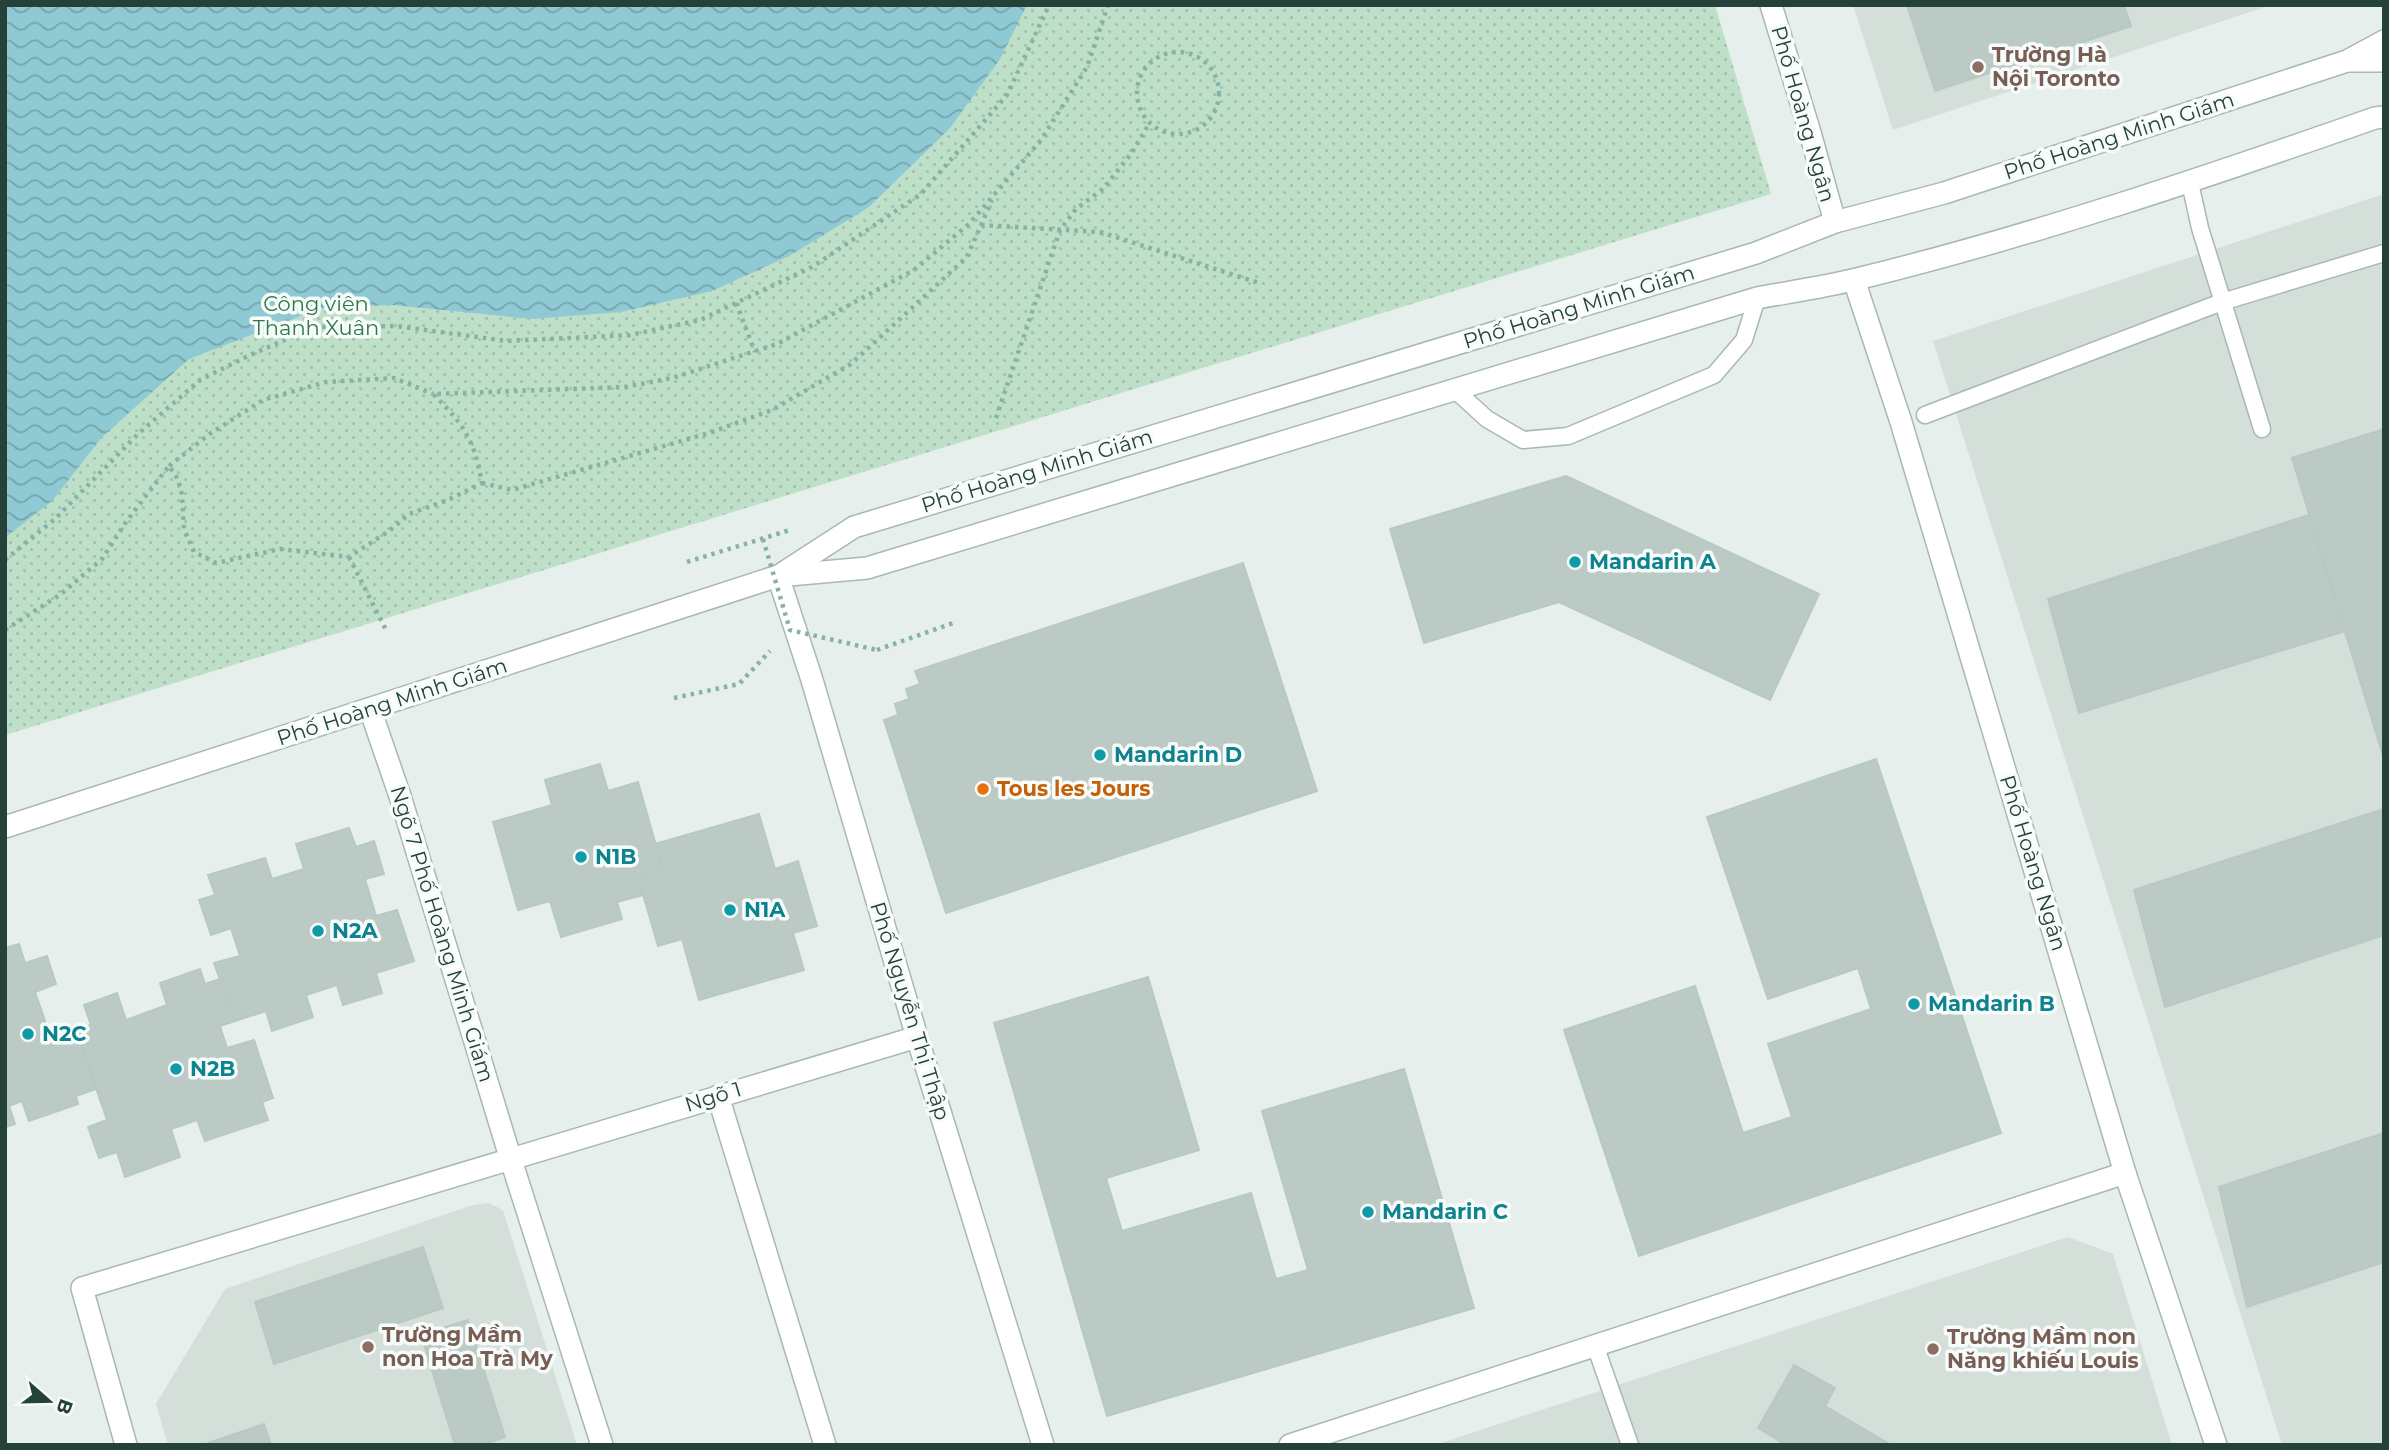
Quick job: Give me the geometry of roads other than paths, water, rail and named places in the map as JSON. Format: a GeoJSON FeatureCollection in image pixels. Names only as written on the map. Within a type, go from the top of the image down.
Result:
{"type":"FeatureCollection","features":[{"type":"Feature","properties":{"kind":"street","name":"Phố Hoàng Ngân"},"geometry":{"type":"LineString","coordinates":[[1771,5],[1835,222]]}},
{"type":"Feature","properties":{"kind":"street","name":"Phố Hoàng Minh Giám"},"geometry":{"type":"LineString","coordinates":[[778,576],[854,527],[1756,253],[1835,222],[1944,193],[2347,61],[2384,41]]}},
{"type":"Feature","properties":{"kind":"street"},"geometry":{"type":"LineString","coordinates":[[2347,61],[2384,61]]}},
{"type":"Feature","properties":{"kind":"street","name":"Phố Hoàng Minh Giám"},"geometry":{"type":"LineString","coordinates":[[5,827],[778,576],[867,568],[1757,298],[1854,280],[2190,183],[2381,115]]}},
{"type":"Feature","properties":{"kind":"street","name":"Phố Hoàng Ngân"},"geometry":{"type":"LineString","coordinates":[[1854,280],[1901,422],[2125,1173],[2216,1445]]}},
{"type":"Feature","properties":{"kind":"street","name":"Phố Nguyễn Thị Thập"},"geometry":{"type":"LineString","coordinates":[[778,576],[812,680],[917,1037],[1043,1445]]}},
{"type":"Feature","properties":{"kind":"street","name":"Ngõ 7 Phố Hoàng Minh Giám"},"geometry":{"type":"LineString","coordinates":[[370,709],[404,809],[601,1445]]}},
{"type":"Feature","properties":{"kind":"street","name":"Ngõ 1"},"geometry":{"type":"LineString","coordinates":[[126,1445],[82,1288],[917,1037]]}},
{"type":"Feature","properties":{"kind":"street"},"geometry":{"type":"LineString","coordinates":[[718,1096],[825,1445]]}},
{"type":"Feature","properties":{"kind":"street"},"geometry":{"type":"LineString","coordinates":[[1290,1445],[2125,1173]]}},
{"type":"Feature","properties":{"kind":"lane"},"geometry":{"type":"LineString","coordinates":[[2190,183],[2222,302],[2262,429]]}},
{"type":"Feature","properties":{"kind":"lane"},"geometry":{"type":"LineString","coordinates":[[1925,415],[2222,302],[2384,253]]}},
{"type":"Feature","properties":{"kind":"lane"},"geometry":{"type":"LineString","coordinates":[[1454,389],[1487,419],[1523,440],[1568,436],[1714,375],[1744,340],[1757,298]]}},
{"type":"Feature","properties":{"kind":"lane"},"geometry":{"type":"LineString","coordinates":[[1595,1346],[1630,1445]]}},
{"type":"Feature","properties":{"kind":"water"},"geometry":{"type":"Polygon","coordinates":[[[5,5],[1027,5],[1000,59],[950,128],[869,207],[791,255],[712,291],[621,312],[531,319],[393,305],[321,308],[189,359],[102,437],[53,500],[5,538],[5,5]]]}},
{"type":"Feature","properties":{"kind":"place","name":"Trường Hà Nội Toronto"},"geometry":{"type":"Point","coordinates":[1978,67]}},
{"type":"Feature","properties":{"kind":"place","name":"Mandarin A"},"geometry":{"type":"Point","coordinates":[1575,562]}},
{"type":"Feature","properties":{"kind":"place","name":"Mandarin D"},"geometry":{"type":"Point","coordinates":[1100,755]}},
{"type":"Feature","properties":{"kind":"place","name":"Tous les Jours"},"geometry":{"type":"Point","coordinates":[983,789]}},
{"type":"Feature","properties":{"kind":"place","name":"N1B"},"geometry":{"type":"Point","coordinates":[581,857]}},
{"type":"Feature","properties":{"kind":"place","name":"N1A"},"geometry":{"type":"Point","coordinates":[730,910]}},
{"type":"Feature","properties":{"kind":"place","name":"N2A"},"geometry":{"type":"Point","coordinates":[318,931]}},
{"type":"Feature","properties":{"kind":"place","name":"Mandarin B"},"geometry":{"type":"Point","coordinates":[1914,1004]}},
{"type":"Feature","properties":{"kind":"place","name":"N2C"},"geometry":{"type":"Point","coordinates":[28,1034]}},
{"type":"Feature","properties":{"kind":"place","name":"N2B"},"geometry":{"type":"Point","coordinates":[176,1069]}},
{"type":"Feature","properties":{"kind":"place","name":"Mandarin C"},"geometry":{"type":"Point","coordinates":[1368,1212]}},
{"type":"Feature","properties":{"kind":"place","name":"Trường Mầm non Hoa Trà My"},"geometry":{"type":"Point","coordinates":[368,1347]}},
{"type":"Feature","properties":{"kind":"place","name":"Trường Mầm non Năng khiếu Louis"},"geometry":{"type":"Point","coordinates":[1933,1349]}},
{"type":"Feature","properties":{"kind":"park label","name":"Công viên Thanh Xuân"},"geometry":{"type":"Point","coordinates":[316,316]}}]}
